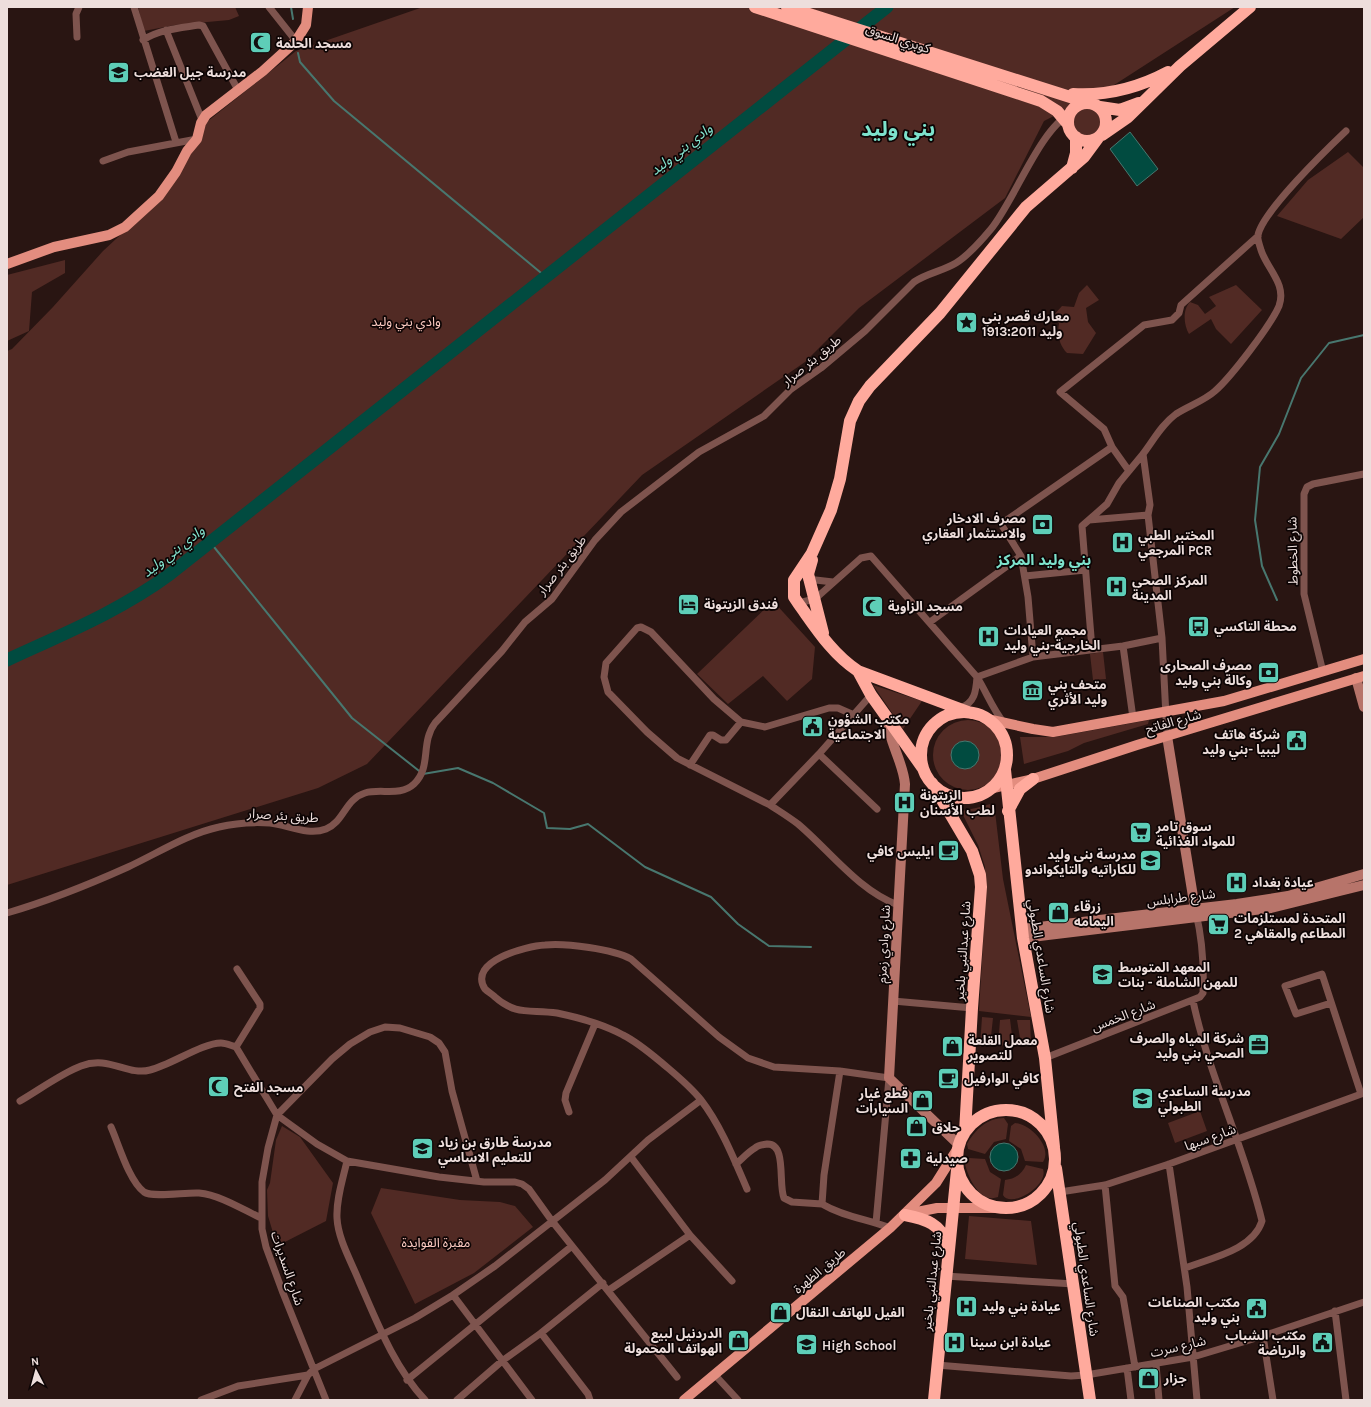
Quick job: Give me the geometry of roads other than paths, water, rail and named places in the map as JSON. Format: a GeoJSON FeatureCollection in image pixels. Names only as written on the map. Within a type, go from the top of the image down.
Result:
{"type":"FeatureCollection","features":[{"type":"Feature","properties":{"kind":"highway","name":"كوبري السوق"},"geometry":{"type":"LineString","coordinates":[[755,7],[1034,92]]}},
{"type":"Feature","properties":{"kind":"highway","name":"كوبري السوق"},"geometry":{"type":"LineString","coordinates":[[787,7],[1034,92]]}},
{"type":"Feature","properties":{"kind":"highway"},"geometry":{"type":"LineString","coordinates":[[1034,92],[1067,119],[1071,131],[1076,137],[1087,141],[1100,136],[1119,124],[1180,66],[1250,7]]}},
{"type":"Feature","properties":{"kind":"highway"},"geometry":{"type":"LineString","coordinates":[[1034,92],[1082,94],[1121,91],[1159,77],[1180,66]]}},
{"type":"Feature","properties":{"kind":"highway"},"geometry":{"type":"LineString","coordinates":[[1054,92],[1094,105],[1120,110],[1142,102]]}},
{"type":"Feature","properties":{"kind":"highway"},"geometry":{"type":"LineString","coordinates":[[1067,119],[1077,106],[1094,105]]}},
{"type":"Feature","properties":{"kind":"highway"},"geometry":{"type":"LineString","coordinates":[[858,671],[871,695],[911,750],[932,783],[946,794],[970,798],[990,789],[999,780],[1004,770],[1007,756],[1006,743],[1000,730],[987,719],[858,671],[847,664],[826,643],[798,603],[794,592],[796,577],[812,553],[833,505],[850,421],[859,401],[870,386],[940,313],[1026,207],[1072,168],[1089,151],[1105,130],[1106,118],[1094,105]]}},
{"type":"Feature","properties":{"kind":"highway"},"geometry":{"type":"LineString","coordinates":[[1072,168],[1076,153],[1076,137]]}},
{"type":"Feature","properties":{"kind":"highway"},"geometry":{"type":"LineString","coordinates":[[812,553],[812,563],[808,574],[820,625],[826,643]]}},
{"type":"Feature","properties":{"kind":"highway"},"geometry":{"type":"LineString","coordinates":[[924,771],[921,759],[922,748],[928,732],[933,725],[946,716],[954,713],[971,713]]}},
{"type":"Feature","properties":{"kind":"highway","name":"شارع الساعدي الطبولي"},"geometry":{"type":"LineString","coordinates":[[1004,770],[1023,933],[1045,1058],[1054,1147]]}},
{"type":"Feature","properties":{"kind":"highway"},"geometry":{"type":"LineString","coordinates":[[1008,811],[1020,789],[1033,779]]}},
{"type":"Feature","properties":{"kind":"highway","name":"شارع عبدالنبي بلخير"},"geometry":{"type":"LineString","coordinates":[[932,783],[972,851],[980,874],[981,887],[965,1132]]}},
{"type":"Feature","properties":{"kind":"highway"},"geometry":{"type":"LineString","coordinates":[[1000,1110],[1011,1110],[1030,1116],[1038,1121],[1051,1137],[1054,1147],[1054,1172],[1050,1182],[1037,1198],[1019,1207],[999,1208],[984,1203],[971,1193],[962,1180],[957,1165],[958,1147],[965,1132],[981,1117],[1000,1110]]}},
{"type":"Feature","properties":{"kind":"highway","name":"شارع الساعدي الطبولي"},"geometry":{"type":"LineString","coordinates":[[1055,1163],[1090,1400]]}},
{"type":"Feature","properties":{"kind":"highway","name":"شارع عبدالنبي بلخير"},"geometry":{"type":"LineString","coordinates":[[934,1400],[957,1165]]}},
{"type":"Feature","properties":{"kind":"highway"},"geometry":{"type":"LineString","coordinates":[[905,1214],[932,1222],[940,1230],[949,1247]]}},
{"type":"Feature","properties":{"kind":"main road"},"geometry":{"type":"LineString","coordinates":[[7,264],[54,247],[109,236],[125,227],[159,196],[176,172],[187,151],[197,139],[202,120],[213,108],[263,71],[296,41],[306,25],[308,7]]}},
{"type":"Feature","properties":{"kind":"main road","name":"شارع الفاتح"},"geometry":{"type":"LineString","coordinates":[[987,719],[1053,732],[1167,712],[1244,696],[1364,659]]}},
{"type":"Feature","properties":{"kind":"main road"},"geometry":{"type":"LineString","coordinates":[[1360,677],[1364,707]]}},
{"type":"Feature","properties":{"kind":"main road","name":"شارع الفاتح"},"geometry":{"type":"LineString","coordinates":[[990,789],[1005,787],[1033,779],[1360,677]]}},
{"type":"Feature","properties":{"kind":"main road"},"geometry":{"type":"LineString","coordinates":[[1244,696],[1246,713]]}},
{"type":"Feature","properties":{"kind":"main road","name":"شارع وادي زمزم"},"geometry":{"type":"LineString","coordinates":[[887,717],[888,731],[902,765],[905,784],[889,1078]]}},
{"type":"Feature","properties":{"kind":"main road"},"geometry":{"type":"LineString","coordinates":[[1167,736],[1196,913]]}},
{"type":"Feature","properties":{"kind":"main road","name":"شارع طرابلس"},"geometry":{"type":"LineString","coordinates":[[1196,913],[1288,896],[1364,874]]}},
{"type":"Feature","properties":{"kind":"main road","name":"شارع طرابلس"},"geometry":{"type":"LineString","coordinates":[[1023,933],[1196,913],[1271,908],[1363,886]]}},
{"type":"Feature","properties":{"kind":"main road"},"geometry":{"type":"LineString","coordinates":[[889,1078],[958,1147]]}},
{"type":"Feature","properties":{"kind":"main road","name":"طريق الظهرة"},"geometry":{"type":"LineString","coordinates":[[684,1400],[890,1228],[936,1183],[958,1147]]}},
{"type":"Feature","properties":{"kind":"main road"},"geometry":{"type":"LineString","coordinates":[[905,1214],[937,1208],[999,1208]]}},
{"type":"Feature","properties":{"kind":"street"},"geometry":{"type":"LineString","coordinates":[[77,37],[76,14],[79,7]]}},
{"type":"Feature","properties":{"kind":"street"},"geometry":{"type":"LineString","coordinates":[[134,7],[143,40],[176,142]]}},
{"type":"Feature","properties":{"kind":"street"},"geometry":{"type":"LineString","coordinates":[[269,7],[296,41]]}},
{"type":"Feature","properties":{"kind":"street"},"geometry":{"type":"LineString","coordinates":[[143,40],[152,34],[166,30],[199,25],[203,26],[238,90]]}},
{"type":"Feature","properties":{"kind":"street"},"geometry":{"type":"LineString","coordinates":[[166,30],[202,120]]}},
{"type":"Feature","properties":{"kind":"street","name":"طريق بئر صرار"},"geometry":{"type":"LineString","coordinates":[[7,914],[49,901],[209,829],[258,823],[271,823],[316,831],[326,829],[335,824],[350,802],[357,796],[366,792],[403,791],[414,784],[424,773],[426,740],[435,723],[502,651],[525,622],[552,599],[596,540],[621,512],[699,452],[764,416],[790,390],[821,368],[865,331],[914,282],[921,277],[955,264],[965,257],[1000,217],[1045,138],[1067,119]]}},
{"type":"Feature","properties":{"kind":"street"},"geometry":{"type":"LineString","coordinates":[[1129,471],[1112,447],[1104,429],[1060,392],[1144,326],[1172,320],[1179,313],[1181,305],[1258,236],[1266,217],[1316,160],[1346,131]]}},
{"type":"Feature","properties":{"kind":"street"},"geometry":{"type":"LineString","coordinates":[[103,161],[128,152],[197,139]]}},
{"type":"Feature","properties":{"kind":"street"},"geometry":{"type":"LineString","coordinates":[[1092,649],[1082,526],[1107,504],[1129,471],[1157,434],[1175,415],[1214,391],[1232,372],[1279,306],[1281,294],[1278,282],[1261,251],[1258,236]]}},
{"type":"Feature","properties":{"kind":"street"},"geometry":{"type":"LineString","coordinates":[[1034,657],[1025,576],[1021,556],[1000,524],[1112,447]]}},
{"type":"Feature","properties":{"kind":"street"},"geometry":{"type":"LineString","coordinates":[[1143,454],[1150,505],[1148,515],[1162,638],[1167,712],[1167,736]]}},
{"type":"Feature","properties":{"kind":"street","name":"شارع الخطوط"},"geometry":{"type":"LineString","coordinates":[[1323,672],[1304,594],[1304,494],[1307,487],[1313,484],[1364,474]]}},
{"type":"Feature","properties":{"kind":"street"},"geometry":{"type":"LineString","coordinates":[[1088,520],[1148,515]]}},
{"type":"Feature","properties":{"kind":"street"},"geometry":{"type":"LineString","coordinates":[[798,603],[815,599],[861,558],[871,556],[977,677],[986,691],[993,708],[1005,723]]}},
{"type":"Feature","properties":{"kind":"street"},"geometry":{"type":"LineString","coordinates":[[930,622],[1021,556]]}},
{"type":"Feature","properties":{"kind":"street"},"geometry":{"type":"LineString","coordinates":[[1025,576],[1085,570]]}},
{"type":"Feature","properties":{"kind":"street"},"geometry":{"type":"LineString","coordinates":[[796,577],[809,580],[833,582]]}},
{"type":"Feature","properties":{"kind":"street"},"geometry":{"type":"LineString","coordinates":[[854,715],[838,708],[829,708],[777,725],[765,727],[741,722],[714,699],[651,632],[641,627],[637,628],[606,662],[604,671],[608,692],[663,748],[690,765],[770,805],[797,823],[838,862],[872,891],[898,906]]}},
{"type":"Feature","properties":{"kind":"street"},"geometry":{"type":"LineString","coordinates":[[977,677],[1034,657],[1122,646],[1162,638]]}},
{"type":"Feature","properties":{"kind":"street"},"geometry":{"type":"LineString","coordinates":[[1122,646],[1133,718]]}},
{"type":"Feature","properties":{"kind":"street"},"geometry":{"type":"LineString","coordinates":[[957,708],[967,706],[973,700],[977,677]]}},
{"type":"Feature","properties":{"kind":"street"},"geometry":{"type":"LineString","coordinates":[[770,805],[819,754],[871,695]]}},
{"type":"Feature","properties":{"kind":"street"},"geometry":{"type":"LineString","coordinates":[[690,765],[710,735],[713,735],[721,740],[726,740],[741,722]]}},
{"type":"Feature","properties":{"kind":"street"},"geometry":{"type":"LineString","coordinates":[[819,754],[876,809]]}},
{"type":"Feature","properties":{"kind":"street","name":"شارع الخمس"},"geometry":{"type":"LineString","coordinates":[[1045,1058],[1193,1001],[1204,993],[1196,913]]}},
{"type":"Feature","properties":{"kind":"street"},"geometry":{"type":"LineString","coordinates":[[747,1189],[713,1118],[701,1100],[688,1085],[636,1043],[622,1034],[595,1024],[556,1013],[518,1011],[504,1005],[485,988],[482,977],[484,969],[490,963],[516,951],[531,946],[545,944],[564,945],[623,955],[631,959],[719,1037],[748,1058],[774,1067],[840,1071],[889,1078],[876,1223]]}},
{"type":"Feature","properties":{"kind":"street"},"geometry":{"type":"LineString","coordinates":[[236,1047],[260,1008],[260,1004],[237,969]]}},
{"type":"Feature","properties":{"kind":"street"},"geometry":{"type":"LineString","coordinates":[[1331,1003],[1296,1014],[1285,986],[1322,974],[1362,1093]]}},
{"type":"Feature","properties":{"kind":"street"},"geometry":{"type":"LineString","coordinates":[[893,1001],[972,1008]]}},
{"type":"Feature","properties":{"kind":"street"},"geometry":{"type":"LineString","coordinates":[[1185,1268],[1243,1245],[1253,1238],[1259,1230],[1262,1221],[1237,1140],[1200,1036],[1193,1001]]}},
{"type":"Feature","properties":{"kind":"street"},"geometry":{"type":"LineString","coordinates":[[570,1112],[565,1100],[566,1093],[595,1024]]}},
{"type":"Feature","properties":{"kind":"street"},"geometry":{"type":"LineString","coordinates":[[278,1115],[332,1059],[359,1037],[385,1027],[400,1028],[430,1037],[439,1043],[445,1052],[452,1091],[477,1181]]}},
{"type":"Feature","properties":{"kind":"street"},"geometry":{"type":"LineString","coordinates":[[20,1101],[81,1066],[94,1062],[110,1063],[138,1071],[150,1071],[209,1046],[221,1043],[236,1047],[278,1115],[317,1144],[347,1161],[439,1177],[477,1181],[515,1182],[522,1184],[529,1189],[552,1221],[609,1290],[677,1377]]}},
{"type":"Feature","properties":{"kind":"street"},"geometry":{"type":"LineString","coordinates":[[822,1204],[824,1175],[840,1071]]}},
{"type":"Feature","properties":{"kind":"street","name":"شارع سبها"},"geometry":{"type":"LineString","coordinates":[[1060,1192],[1105,1185],[1237,1140],[1362,1093]]}},
{"type":"Feature","properties":{"kind":"street"},"geometry":{"type":"LineString","coordinates":[[295,1400],[308,1375],[314,1369],[383,1334],[453,1295],[495,1266],[632,1157],[648,1140],[701,1100]]}},
{"type":"Feature","properties":{"kind":"street","name":"شارع السديرات"},"geometry":{"type":"LineString","coordinates":[[278,1115],[268,1148],[262,1182],[261,1218],[266,1247],[326,1400]]}},
{"type":"Feature","properties":{"kind":"street"},"geometry":{"type":"LineString","coordinates":[[111,1127],[135,1182],[145,1192],[150,1195],[182,1192],[210,1195],[261,1218]]}},
{"type":"Feature","properties":{"kind":"street"},"geometry":{"type":"LineString","coordinates":[[736,1164],[756,1147],[771,1144],[775,1146],[779,1153],[781,1184],[784,1198],[792,1202],[822,1204],[844,1215],[890,1228]]}},
{"type":"Feature","properties":{"kind":"street"},"geometry":{"type":"LineString","coordinates":[[632,1157],[690,1235],[732,1281]]}},
{"type":"Feature","properties":{"kind":"street"},"geometry":{"type":"LineString","coordinates":[[347,1161],[337,1205],[338,1224],[344,1245],[383,1334],[408,1380],[425,1400]]}},
{"type":"Feature","properties":{"kind":"street"},"geometry":{"type":"LineString","coordinates":[[1169,1164],[1185,1268],[1197,1400]]}},
{"type":"Feature","properties":{"kind":"street"},"geometry":{"type":"LineString","coordinates":[[1105,1185],[1115,1286],[1123,1297],[1135,1367]]}},
{"type":"Feature","properties":{"kind":"street"},"geometry":{"type":"LineString","coordinates":[[609,1290],[690,1235]]}},
{"type":"Feature","properties":{"kind":"street"},"geometry":{"type":"LineString","coordinates":[[408,1380],[476,1326],[572,1246]]}},
{"type":"Feature","properties":{"kind":"street"},"geometry":{"type":"LineString","coordinates":[[945,1276],[1074,1284]]}},
{"type":"Feature","properties":{"kind":"street"},"geometry":{"type":"LineString","coordinates":[[457,1400],[502,1361],[541,1333],[603,1283]]}},
{"type":"Feature","properties":{"kind":"street"},"geometry":{"type":"LineString","coordinates":[[453,1295],[532,1400]]}},
{"type":"Feature","properties":{"kind":"street","name":"شارع سرت"},"geometry":{"type":"LineString","coordinates":[[937,1365],[1071,1376],[1086,1375],[1193,1357],[1264,1336],[1364,1302]]}},
{"type":"Feature","properties":{"kind":"street"},"geometry":{"type":"LineString","coordinates":[[1335,1311],[1346,1400]]}},
{"type":"Feature","properties":{"kind":"street"},"geometry":{"type":"LineString","coordinates":[[541,1333],[588,1394],[590,1400]]}},
{"type":"Feature","properties":{"kind":"street"},"geometry":{"type":"LineString","coordinates":[[1264,1336],[1272,1400]]}},
{"type":"Feature","properties":{"kind":"street"},"geometry":{"type":"LineString","coordinates":[[1156,1364],[1159,1400]]}},
{"type":"Feature","properties":{"kind":"street"},"geometry":{"type":"LineString","coordinates":[[1127,1368],[1131,1400]]}},
{"type":"Feature","properties":{"kind":"street"},"geometry":{"type":"LineString","coordinates":[[714,1374],[738,1400]]}},
{"type":"Feature","properties":{"kind":"street"},"geometry":{"type":"LineString","coordinates":[[201,1400],[238,1386],[308,1375]]}},
{"type":"Feature","properties":{"kind":"water"},"geometry":{"type":"Polygon","coordinates":[[[1130,132],[1158,169],[1137,186],[1110,149],[1130,132]]]}},
{"type":"Feature","properties":{"kind":"water"},"geometry":{"type":"Polygon","coordinates":[[[965,741],[975,745],[979,755],[975,765],[965,769],[955,765],[951,755],[955,745],[965,741]]]}},
{"type":"Feature","properties":{"kind":"water"},"geometry":{"type":"Polygon","coordinates":[[[1004,1143],[1014,1147],[1018,1157],[1014,1167],[1004,1171],[994,1167],[990,1157],[994,1147],[1004,1143]]]}},
{"type":"Feature","properties":{"kind":"waterway"},"geometry":{"type":"LineString","coordinates":[[291,7],[293,19]]}},
{"type":"Feature","properties":{"kind":"waterway","name":"وادي بني وليد"},"geometry":{"type":"LineString","coordinates":[[7,660],[111,611],[170,574],[887,7]]}},
{"type":"Feature","properties":{"kind":"waterway"},"geometry":{"type":"LineString","coordinates":[[298,53],[300,62],[334,101],[546,277]]}},
{"type":"Feature","properties":{"kind":"waterway"},"geometry":{"type":"LineString","coordinates":[[1277,600],[1262,566],[1255,520],[1260,467],[1279,434],[1301,378],[1329,343],[1364,335]]}},
{"type":"Feature","properties":{"kind":"waterway"},"geometry":{"type":"LineString","coordinates":[[210,542],[352,718],[423,774],[458,768],[493,783],[544,813],[547,828],[570,829],[588,824],[645,867],[711,897],[738,924],[769,946],[811,947]]}},
{"type":"Feature","properties":{"kind":"place","name":"مسجد الحلمة"},"geometry":{"type":"Point","coordinates":[260,43]}},
{"type":"Feature","properties":{"kind":"place","name":"مدرسة جيل الغضب"},"geometry":{"type":"Point","coordinates":[119,72]}},
{"type":"Feature","properties":{"kind":"place","name":"معارك قصر بني وليد 1913:2011"},"geometry":{"type":"Point","coordinates":[967,323]}},
{"type":"Feature","properties":{"kind":"place","name":"مصرف الادخار والاستثمار العقاري"},"geometry":{"type":"Point","coordinates":[1042,525]}},
{"type":"Feature","properties":{"kind":"place","name":"المختبر الطبي المرجعي PCR"},"geometry":{"type":"Point","coordinates":[1122,542]}},
{"type":"Feature","properties":{"kind":"place","name":"المركز الصحي المدينة"},"geometry":{"type":"Point","coordinates":[1117,587]}},
{"type":"Feature","properties":{"kind":"place","name":"فندق الزيتونة"},"geometry":{"type":"Point","coordinates":[689,604]}},
{"type":"Feature","properties":{"kind":"place","name":"مسجد الزاوية"},"geometry":{"type":"Point","coordinates":[872,606]}},
{"type":"Feature","properties":{"kind":"place","name":"محطة التاكسي"},"geometry":{"type":"Point","coordinates":[1198,626]}},
{"type":"Feature","properties":{"kind":"place","name":"مجمع العيادات الخارجية-بني وليد"},"geometry":{"type":"Point","coordinates":[988,637]}},
{"type":"Feature","properties":{"kind":"place","name":"مصرف الصحارى وكالة بني وليد"},"geometry":{"type":"Point","coordinates":[1268,672]}},
{"type":"Feature","properties":{"kind":"place","name":"متحف بني وليد الأثري"},"geometry":{"type":"Point","coordinates":[1032,691]}},
{"type":"Feature","properties":{"kind":"place","name":"مكتب الشؤون الاجتماعية"},"geometry":{"type":"Point","coordinates":[812,726]}},
{"type":"Feature","properties":{"kind":"place","name":"شركة هاتف ليبيا -بني وليد"},"geometry":{"type":"Point","coordinates":[1296,741]}},
{"type":"Feature","properties":{"kind":"place","name":"الزيتونة لطب الأسنان"},"geometry":{"type":"Point","coordinates":[905,802]}},
{"type":"Feature","properties":{"kind":"place","name":"سوق تامر للمواد الغذائية"},"geometry":{"type":"Point","coordinates":[1141,833]}},
{"type":"Feature","properties":{"kind":"place","name":"ايليس كافي"},"geometry":{"type":"Point","coordinates":[949,851]}},
{"type":"Feature","properties":{"kind":"place","name":"مدرسة بني وليد للكاراتيه والتايكواندو"},"geometry":{"type":"Point","coordinates":[1151,861]}},
{"type":"Feature","properties":{"kind":"place","name":"عيادة بغداد"},"geometry":{"type":"Point","coordinates":[1237,882]}},
{"type":"Feature","properties":{"kind":"place","name":"زرقاء اليمامه"},"geometry":{"type":"Point","coordinates":[1058,913]}},
{"type":"Feature","properties":{"kind":"place","name":"المتحدة لمستلزمات المطاعم والمقاهي 2"},"geometry":{"type":"Point","coordinates":[1218,925]}},
{"type":"Feature","properties":{"kind":"place","name":"المعهد المتوسط للمهن الشاملة - بنات"},"geometry":{"type":"Point","coordinates":[1102,974]}},
{"type":"Feature","properties":{"kind":"place","name":"شركة المياه والصرف الصحي بني وليد"},"geometry":{"type":"Point","coordinates":[1259,1045]}},
{"type":"Feature","properties":{"kind":"place","name":"معمل القلعة للتصوير"},"geometry":{"type":"Point","coordinates":[952,1047]}},
{"type":"Feature","properties":{"kind":"place","name":"كافي الوارفيل"},"geometry":{"type":"Point","coordinates":[948,1078]}},
{"type":"Feature","properties":{"kind":"place","name":"مسجد الفتح"},"geometry":{"type":"Point","coordinates":[218,1087]}},
{"type":"Feature","properties":{"kind":"place","name":"مدرسة الساعدي الطبولي"},"geometry":{"type":"Point","coordinates":[1142,1098]}},
{"type":"Feature","properties":{"kind":"place","name":"قطع غيار السيارات"},"geometry":{"type":"Point","coordinates":[923,1100]}},
{"type":"Feature","properties":{"kind":"place","name":"حلاق"},"geometry":{"type":"Point","coordinates":[917,1127]}},
{"type":"Feature","properties":{"kind":"place","name":"مدرسة طارق بن زياد للتعليم الاساسي"},"geometry":{"type":"Point","coordinates":[423,1149]}},
{"type":"Feature","properties":{"kind":"place","name":"صيدلية"},"geometry":{"type":"Point","coordinates":[911,1158]}},
{"type":"Feature","properties":{"kind":"place","name":"عيادة بني وليد"},"geometry":{"type":"Point","coordinates":[966,1306]}},
{"type":"Feature","properties":{"kind":"place","name":"مكتب الصناعات بني وليد"},"geometry":{"type":"Point","coordinates":[1256,1309]}},
{"type":"Feature","properties":{"kind":"place","name":"الفيل للهاتف النقال"},"geometry":{"type":"Point","coordinates":[780,1312]}},
{"type":"Feature","properties":{"kind":"place","name":"الدردنيل لبيع الهواتف المحمولة"},"geometry":{"type":"Point","coordinates":[738,1340]}},
{"type":"Feature","properties":{"kind":"place","name":"عيادة ابن سينا"},"geometry":{"type":"Point","coordinates":[954,1342]}},
{"type":"Feature","properties":{"kind":"place","name":"مكتب الشباب والرياضة"},"geometry":{"type":"Point","coordinates":[1322,1342]}},
{"type":"Feature","properties":{"kind":"place","name":"High School"},"geometry":{"type":"Point","coordinates":[806,1345]}},
{"type":"Feature","properties":{"kind":"place","name":"جزار"},"geometry":{"type":"Point","coordinates":[1149,1378]}},
{"type":"Feature","properties":{"kind":"district","name":"بني وليد"},"geometry":{"type":"Point","coordinates":[898,129]}},
{"type":"Feature","properties":{"kind":"district","name":"بني وليد المركز"},"geometry":{"type":"Point","coordinates":[1044,560]}},
{"type":"Feature","properties":{"kind":"park label","name":"مقبرة القوايدة"},"geometry":{"type":"Point","coordinates":[436,1242]}}]}
